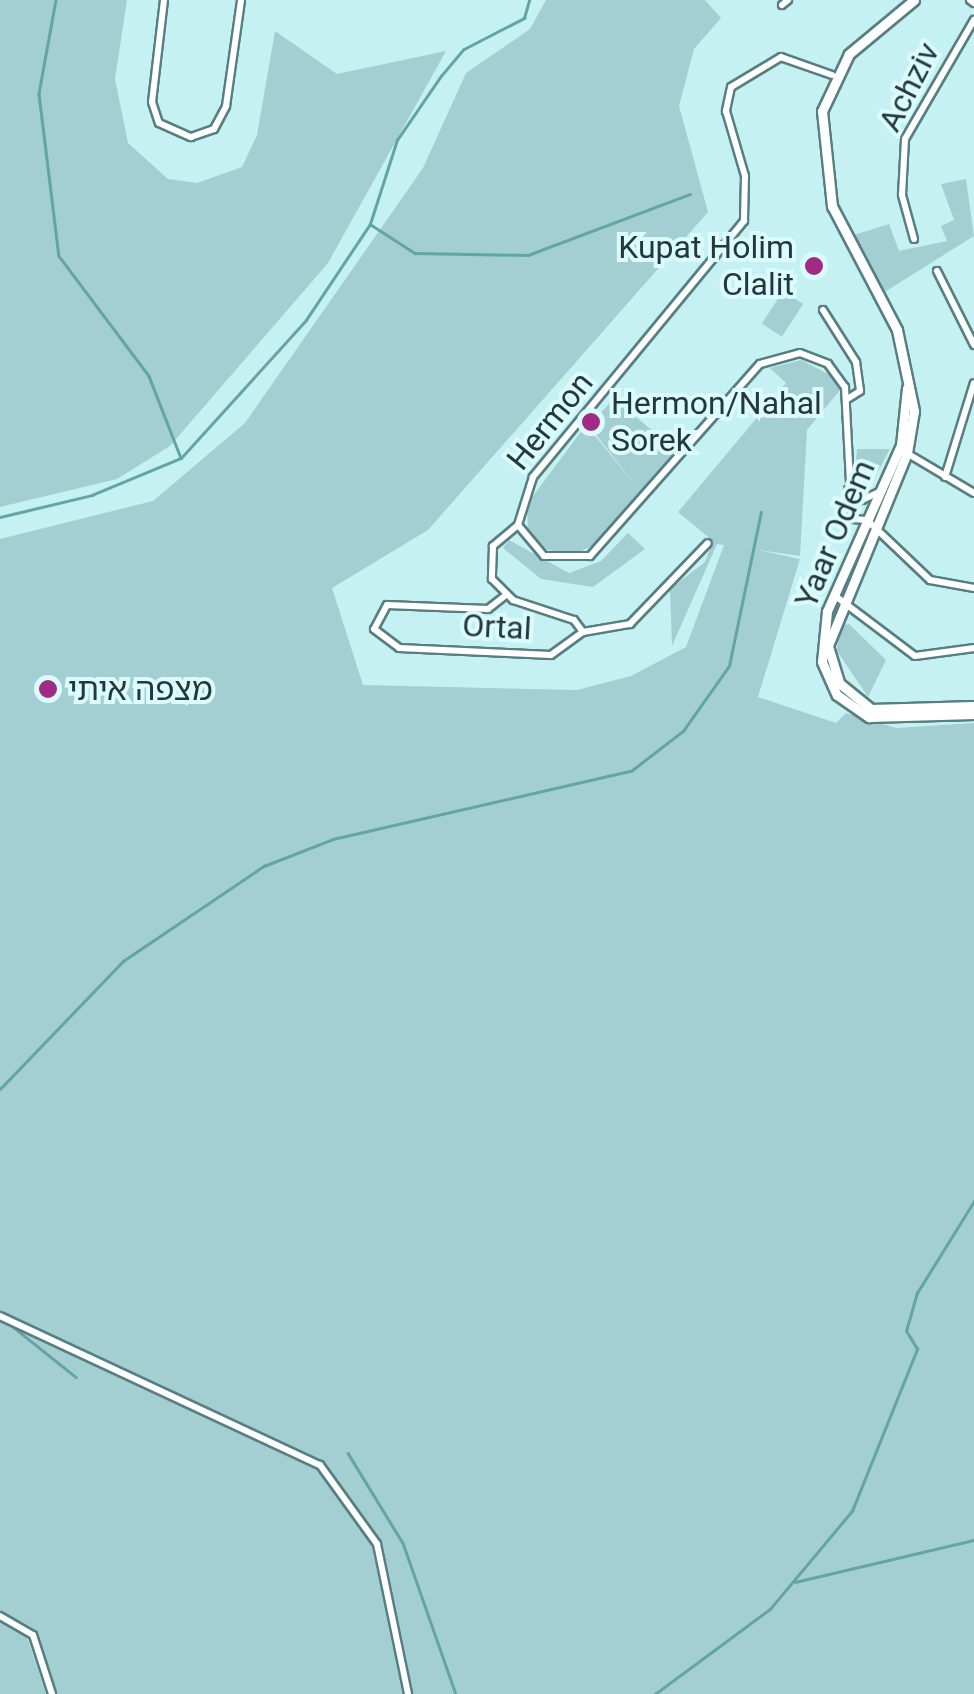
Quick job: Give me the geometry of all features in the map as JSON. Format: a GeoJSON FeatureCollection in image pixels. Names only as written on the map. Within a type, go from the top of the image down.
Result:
{"type":"FeatureCollection","features":[{"type":"Feature","properties":{"kind":"street"},"geometry":{"type":"LineString","coordinates":[[164,0],[152,102],[159,123],[191,137],[214,129],[226,106],[242,0]]}},
{"type":"Feature","properties":{"kind":"street"},"geometry":{"type":"LineString","coordinates":[[892,18],[906,0]]}},
{"type":"Feature","properties":{"kind":"street"},"geometry":{"type":"LineString","coordinates":[[832,75],[914,0]]}},
{"type":"Feature","properties":{"kind":"street","name":"Achziv"},"geometry":{"type":"LineString","coordinates":[[914,239],[902,195],[905,139],[974,20]]}},
{"type":"Feature","properties":{"kind":"street","name":"Hermon"},"geometry":{"type":"LineString","coordinates":[[832,75],[781,57],[731,87],[726,111],[746,176],[744,222],[533,477],[518,525],[544,556],[590,556],[772,356],[800,352],[828,364],[847,399]]}},
{"type":"Feature","properties":{"kind":"street","name":"Yaar Odem"},"geometry":{"type":"LineString","coordinates":[[832,75],[821,120],[825,181],[908,366],[903,452],[837,598],[820,651],[845,703],[885,720],[974,710]]}},
{"type":"Feature","properties":{"kind":"street"},"geometry":{"type":"LineString","coordinates":[[937,271],[974,345]]}},
{"type":"Feature","properties":{"kind":"street"},"geometry":{"type":"LineString","coordinates":[[823,310],[856,362],[860,391],[847,399],[846,484],[852,518],[870,523],[930,580],[974,588]]}},
{"type":"Feature","properties":{"kind":"street"},"geometry":{"type":"LineString","coordinates":[[946,477],[971,408],[974,383]]}},
{"type":"Feature","properties":{"kind":"street"},"geometry":{"type":"LineString","coordinates":[[903,452],[974,493]]}},
{"type":"Feature","properties":{"kind":"street","name":"Yaar Odem"},"geometry":{"type":"LineString","coordinates":[[870,523],[880,491],[903,452]]}},
{"type":"Feature","properties":{"kind":"street"},"geometry":{"type":"LineString","coordinates":[[846,484],[862,500],[880,491]]}},
{"type":"Feature","properties":{"kind":"street"},"geometry":{"type":"LineString","coordinates":[[518,525],[489,556],[506,595],[574,620],[583,632]]}},
{"type":"Feature","properties":{"kind":"street","name":"Ortal"},"geometry":{"type":"LineString","coordinates":[[506,595],[488,609],[387,605],[374,628],[399,648],[551,655],[583,632],[630,624],[708,543]]}},
{"type":"Feature","properties":{"kind":"street"},"geometry":{"type":"LineString","coordinates":[[837,598],[915,656],[974,648]]}},
{"type":"Feature","properties":{"kind":"street"},"geometry":{"type":"LineString","coordinates":[[0,1316],[320,1465],[377,1544],[408,1694]]}},
{"type":"Feature","properties":{"kind":"street"},"geometry":{"type":"LineString","coordinates":[[0,1616],[33,1636],[52,1694]]}},
{"type":"Feature","properties":{"kind":"shaded area"},"geometry":{"type":"Polygon","coordinates":[[[0,0],[127,0],[115,79],[128,143],[168,179],[197,183],[242,167],[257,135],[275,31],[337,74],[446,51],[328,263],[170,446],[117,479],[0,507],[0,0]]]}},
{"type":"Feature","properties":{"kind":"shaded area"},"geometry":{"type":"Polygon","coordinates":[[[546,0],[705,0],[721,18],[694,49],[679,106],[708,212],[428,530],[332,588],[363,685],[577,690],[631,676],[686,647],[724,545],[717,544],[672,646],[670,589],[705,562],[713,541],[678,512],[786,383],[770,368],[801,360],[834,377],[841,389],[807,430],[800,556],[758,550],[800,559],[758,697],[836,723],[846,713],[896,728],[974,723],[974,1694],[57,1694],[34,1630],[0,1611],[0,539],[153,501],[245,423],[423,168],[466,73],[530,29],[546,0]]]}},
{"type":"Feature","properties":{"kind":"shaded area"},"geometry":{"type":"Polygon","coordinates":[[[966,179],[974,236],[883,293],[851,236],[889,224],[899,251],[947,241],[941,226],[954,220],[941,184],[966,179]]]}},
{"type":"Feature","properties":{"kind":"shaded area"},"geometry":{"type":"Polygon","coordinates":[[[783,291],[803,304],[782,337],[762,324],[783,291]]]}},
{"type":"Feature","properties":{"kind":"shaded area"},"geometry":{"type":"Polygon","coordinates":[[[614,398],[676,451],[597,543],[576,554],[547,550],[528,532],[527,504],[586,425],[638,488],[589,426],[614,398]]]}},
{"type":"Feature","properties":{"kind":"shaded area"},"geometry":{"type":"Polygon","coordinates":[[[857,449],[890,449],[866,494],[854,484],[857,449]]]}},
{"type":"Feature","properties":{"kind":"shaded area"},"geometry":{"type":"Polygon","coordinates":[[[628,533],[645,549],[593,587],[541,579],[503,548],[509,540],[569,573],[601,561],[628,533]]]}},
{"type":"Feature","properties":{"kind":"shaded area"},"geometry":{"type":"Polygon","coordinates":[[[849,624],[886,660],[868,697],[837,651],[839,626],[849,624]]]}},
{"type":"Feature","properties":{"kind":"shaded area"},"geometry":{"type":"Polygon","coordinates":[[[0,1621],[25,1631],[46,1694],[0,1694],[0,1621]]]}},
{"type":"Feature","properties":{"kind":"waterway"},"geometry":{"type":"LineString","coordinates":[[56,0],[39,94],[59,256],[149,376],[181,458]]}},
{"type":"Feature","properties":{"kind":"waterway"},"geometry":{"type":"LineString","coordinates":[[0,517],[92,495],[181,458],[306,320],[370,224],[397,140],[441,76],[464,49],[524,18],[529,0]]}},
{"type":"Feature","properties":{"kind":"waterway"},"geometry":{"type":"LineString","coordinates":[[370,224],[415,253],[528,255],[690,194]]}},
{"type":"Feature","properties":{"kind":"waterway"},"geometry":{"type":"LineString","coordinates":[[0,1089],[123,961],[264,866],[333,839],[631,771],[683,731],[729,666],[761,512]]}},
{"type":"Feature","properties":{"kind":"waterway"},"geometry":{"type":"LineString","coordinates":[[655,1694],[770,1609],[852,1511],[917,1349],[906,1331],[917,1293],[974,1201]]}},
{"type":"Feature","properties":{"kind":"waterway"},"geometry":{"type":"LineString","coordinates":[[7,1322],[76,1377]]}},
{"type":"Feature","properties":{"kind":"waterway"},"geometry":{"type":"LineString","coordinates":[[348,1453],[403,1543],[456,1694]]}},
{"type":"Feature","properties":{"kind":"waterway"},"geometry":{"type":"LineString","coordinates":[[795,1582],[974,1540]]}},
{"type":"Feature","properties":{"kind":"place","name":"Kupat Holim Clalit"},"geometry":{"type":"Point","coordinates":[814,266]}},
{"type":"Feature","properties":{"kind":"place","name":"Hermon/Nahal Sorek"},"geometry":{"type":"Point","coordinates":[591,422]}},
{"type":"Feature","properties":{"kind":"place","name":"מצפה איתי"},"geometry":{"type":"Point","coordinates":[48,689]}}]}
